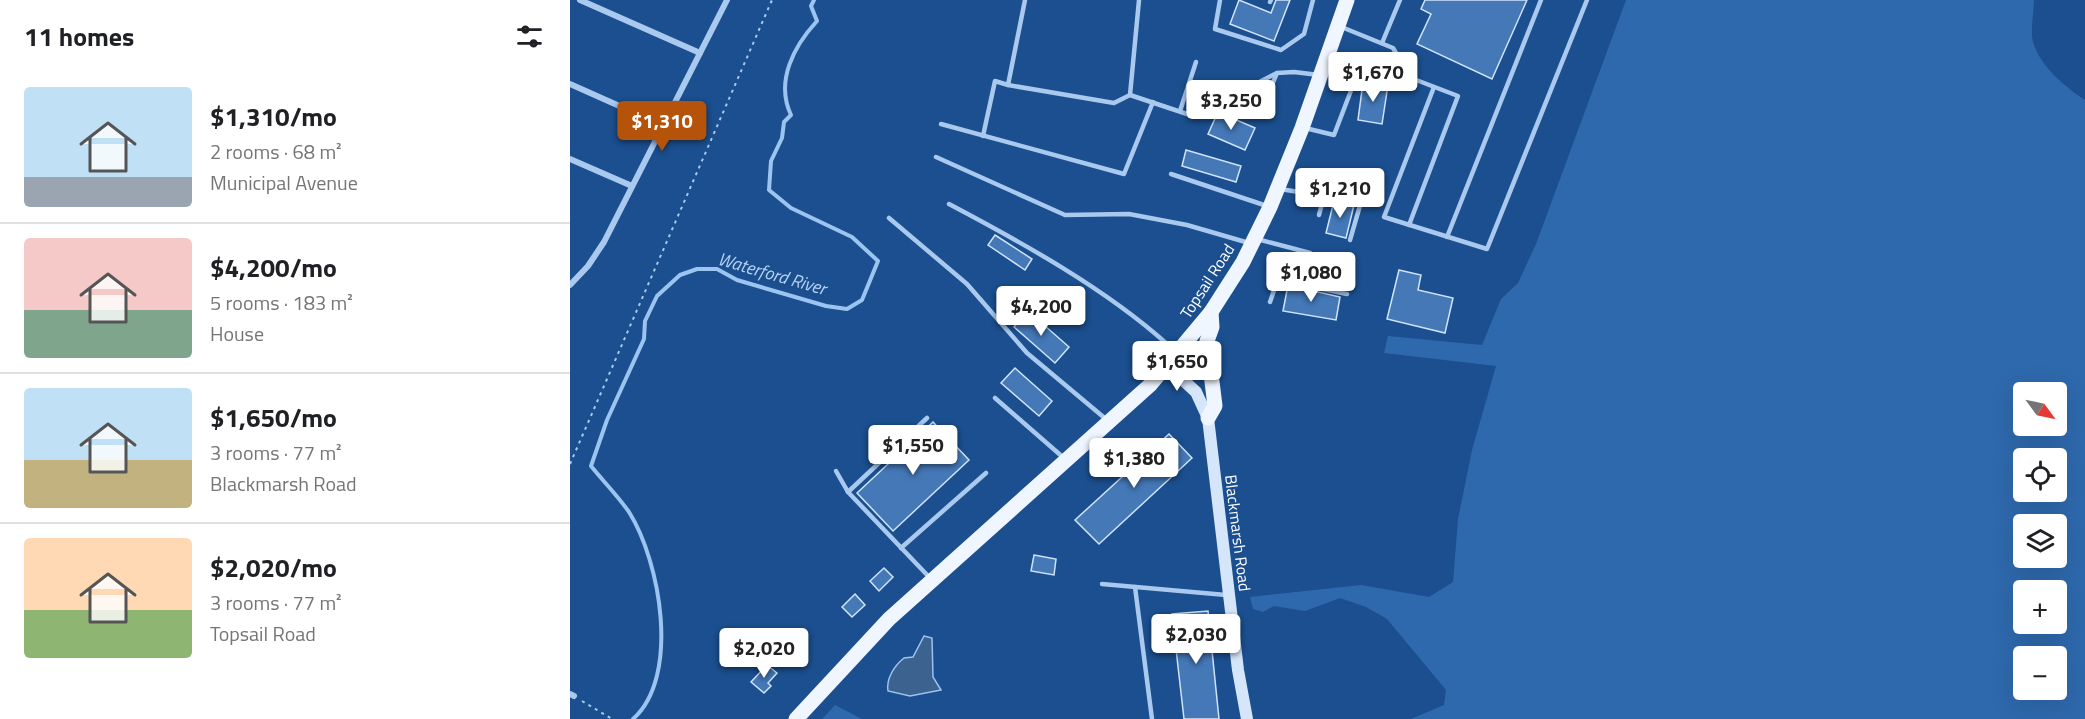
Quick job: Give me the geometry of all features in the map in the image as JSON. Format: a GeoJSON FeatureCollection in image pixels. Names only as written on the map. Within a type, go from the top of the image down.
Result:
{"type":"FeatureCollection","features":[{"type":"Feature","properties":{"kind":"main road","name":"Topsail Road"},"geometry":{"type":"LineString","coordinates":[[796,719],[848,660],[932,580],[1109,422],[1168,366],[1211,312],[1253,241],[1270,207],[1322,75],[1336,25],[1347,0]]}},
{"type":"Feature","properties":{"kind":"main road"},"geometry":{"type":"LineString","coordinates":[[1208,418],[1215,406],[1207,341],[1212,327],[1211,312]]}},
{"type":"Feature","properties":{"kind":"main road","name":"Blackmarsh Road"},"geometry":{"type":"LineString","coordinates":[[1168,366],[1196,392],[1208,418],[1229,596],[1247,719]]}},
{"type":"Feature","properties":{"kind":"street"},"geometry":{"type":"LineString","coordinates":[[580,0],[700,53]]}},
{"type":"Feature","properties":{"kind":"street"},"geometry":{"type":"LineString","coordinates":[[570,285],[596,254],[727,0]]}},
{"type":"Feature","properties":{"kind":"street"},"geometry":{"type":"LineString","coordinates":[[570,84],[662,125]]}},
{"type":"Feature","properties":{"kind":"street"},"geometry":{"type":"LineString","coordinates":[[570,159],[632,186]]}},
{"type":"Feature","properties":{"kind":"lane"},"geometry":{"type":"LineString","coordinates":[[1008,85],[1025,0]]}},
{"type":"Feature","properties":{"kind":"lane"},"geometry":{"type":"LineString","coordinates":[[1130,94],[1139,0]]}},
{"type":"Feature","properties":{"kind":"lane"},"geometry":{"type":"LineString","coordinates":[[1220,0],[1215,30],[1281,50],[1304,34],[1313,0]]}},
{"type":"Feature","properties":{"kind":"lane"},"geometry":{"type":"LineString","coordinates":[[1382,43],[1400,0]]}},
{"type":"Feature","properties":{"kind":"lane"},"geometry":{"type":"LineString","coordinates":[[1447,237],[1540,0]]}},
{"type":"Feature","properties":{"kind":"lane"},"geometry":{"type":"LineString","coordinates":[[1434,87],[1384,217],[1487,249],[1587,0]]}},
{"type":"Feature","properties":{"kind":"lane"},"geometry":{"type":"LineString","coordinates":[[1336,25],[1393,48],[1411,78],[1458,96],[1409,225]]}},
{"type":"Feature","properties":{"kind":"lane"},"geometry":{"type":"LineString","coordinates":[[1180,111],[1196,62]]}},
{"type":"Feature","properties":{"kind":"lane"},"geometry":{"type":"LineString","coordinates":[[983,136],[995,81],[1114,103],[1130,94],[1193,116],[1277,74],[1294,72],[1322,75]]}},
{"type":"Feature","properties":{"kind":"lane"},"geometry":{"type":"LineString","coordinates":[[1261,111],[1277,74]]}},
{"type":"Feature","properties":{"kind":"lane"},"geometry":{"type":"LineString","coordinates":[[1302,128],[1334,135],[1352,88]]}},
{"type":"Feature","properties":{"kind":"lane"},"geometry":{"type":"LineString","coordinates":[[941,124],[1124,174],[1153,102]]}},
{"type":"Feature","properties":{"kind":"lane"},"geometry":{"type":"LineString","coordinates":[[936,157],[1065,215],[1129,214],[1310,253],[1304,285]]}},
{"type":"Feature","properties":{"kind":"lane"},"geometry":{"type":"LineString","coordinates":[[1171,174],[1270,207]]}},
{"type":"Feature","properties":{"kind":"lane"},"geometry":{"type":"LineString","coordinates":[[1277,188],[1345,197],[1361,202],[1350,240]]}},
{"type":"Feature","properties":{"kind":"lane"},"geometry":{"type":"LineString","coordinates":[[1319,215],[1324,196]]}},
{"type":"Feature","properties":{"kind":"lane"},"geometry":{"type":"LineString","coordinates":[[949,204],[1019,241],[1146,325],[1167,344],[1168,366]]}},
{"type":"Feature","properties":{"kind":"lane"},"geometry":{"type":"LineString","coordinates":[[889,218],[967,284],[1027,354],[1092,405],[1109,422]]}},
{"type":"Feature","properties":{"kind":"lane"},"geometry":{"type":"LineString","coordinates":[[1270,302],[1277,282],[1286,279],[1347,294]]}},
{"type":"Feature","properties":{"kind":"lane"},"geometry":{"type":"LineString","coordinates":[[995,398],[1067,460]]}},
{"type":"Feature","properties":{"kind":"lane"},"geometry":{"type":"LineString","coordinates":[[848,492],[927,418]]}},
{"type":"Feature","properties":{"kind":"lane"},"geometry":{"type":"LineString","coordinates":[[836,471],[848,492],[932,580]]}},
{"type":"Feature","properties":{"kind":"lane"},"geometry":{"type":"LineString","coordinates":[[901,548],[986,473]]}},
{"type":"Feature","properties":{"kind":"lane"},"geometry":{"type":"LineString","coordinates":[[1102,584],[1229,596]]}},
{"type":"Feature","properties":{"kind":"lane"},"geometry":{"type":"LineString","coordinates":[[1135,587],[1152,719]]}},
{"type":"Feature","properties":{"kind":"path"},"geometry":{"type":"LineString","coordinates":[[570,464],[772,0]]}},
{"type":"Feature","properties":{"kind":"path"},"geometry":{"type":"LineString","coordinates":[[572,695],[612,719]]}},
{"type":"Feature","properties":{"kind":"shaded area"},"geometry":{"type":"Polygon","coordinates":[[[1626,0],[2034,0],[2032,32],[2036,51],[2054,75],[2085,100],[2085,719],[1411,719],[1444,705],[1446,690],[1387,619],[1366,607],[1340,598],[1305,611],[1274,606],[1263,612],[1253,609],[1250,597],[1361,585],[1429,597],[1453,582],[1458,519],[1472,450],[1496,366],[1384,353],[1388,336],[1482,345],[1501,299],[1518,283],[1536,244],[1626,0]]]}},
{"type":"Feature","properties":{"kind":"shaded area"},"geometry":{"type":"Polygon","coordinates":[[[924,636],[932,638],[933,677],[941,690],[910,696],[888,691],[888,682],[894,669],[904,658],[913,657],[924,636]]]}},
{"type":"Feature","properties":{"kind":"shaded area"},"geometry":{"type":"Polygon","coordinates":[[[835,705],[862,719],[822,719],[835,705]]]}},
{"type":"Feature","properties":{"kind":"building"},"geometry":{"type":"Polygon","coordinates":[[[1239,0],[1271,13],[1276,0],[1290,0],[1274,41],[1230,24],[1239,0]]]}},
{"type":"Feature","properties":{"kind":"building"},"geometry":{"type":"Polygon","coordinates":[[[1425,0],[1527,0],[1492,79],[1417,44],[1431,14],[1421,9],[1425,0]]]}},
{"type":"Feature","properties":{"kind":"building"},"geometry":{"type":"Polygon","coordinates":[[[1363,82],[1388,85],[1382,124],[1358,120],[1363,82]]]}},
{"type":"Feature","properties":{"kind":"building"},"geometry":{"type":"Polygon","coordinates":[[[1218,112],[1255,128],[1245,150],[1208,134],[1218,112]]]}},
{"type":"Feature","properties":{"kind":"building"},"geometry":{"type":"Polygon","coordinates":[[[1186,150],[1241,166],[1236,182],[1182,166],[1186,150]]]}},
{"type":"Feature","properties":{"kind":"building"},"geometry":{"type":"Polygon","coordinates":[[[1334,201],[1354,205],[1346,238],[1326,233],[1334,201]]]}},
{"type":"Feature","properties":{"kind":"building"},"geometry":{"type":"Polygon","coordinates":[[[995,235],[1032,259],[1025,270],[988,245],[995,235]]]}},
{"type":"Feature","properties":{"kind":"building"},"geometry":{"type":"Polygon","coordinates":[[[1399,270],[1421,275],[1418,290],[1453,298],[1445,333],[1387,319],[1399,270]]]}},
{"type":"Feature","properties":{"kind":"building"},"geometry":{"type":"Polygon","coordinates":[[[1288,285],[1340,297],[1336,320],[1283,311],[1288,285]]]}},
{"type":"Feature","properties":{"kind":"building"},"geometry":{"type":"Polygon","coordinates":[[[1028,311],[1069,347],[1055,363],[1014,327],[1028,311]]]}},
{"type":"Feature","properties":{"kind":"building"},"geometry":{"type":"Polygon","coordinates":[[[1015,368],[1052,401],[1039,416],[1001,383],[1015,368]]]}},
{"type":"Feature","properties":{"kind":"building"},"geometry":{"type":"Polygon","coordinates":[[[933,422],[969,460],[893,531],[857,493],[933,422]]]}},
{"type":"Feature","properties":{"kind":"building"},"geometry":{"type":"Polygon","coordinates":[[[1169,434],[1192,458],[1099,544],[1075,520],[1169,434]]]}},
{"type":"Feature","properties":{"kind":"building"},"geometry":{"type":"Polygon","coordinates":[[[1034,555],[1056,559],[1054,575],[1031,571],[1034,555]]]}},
{"type":"Feature","properties":{"kind":"building"},"geometry":{"type":"Polygon","coordinates":[[[884,568],[893,577],[879,591],[870,581],[884,568]]]}},
{"type":"Feature","properties":{"kind":"building"},"geometry":{"type":"Polygon","coordinates":[[[855,594],[865,605],[852,617],[842,607],[855,594]]]}},
{"type":"Feature","properties":{"kind":"building"},"geometry":{"type":"Polygon","coordinates":[[[1208,611],[1219,719],[1184,719],[1172,614],[1208,611]]]}},
{"type":"Feature","properties":{"kind":"building"},"geometry":{"type":"Polygon","coordinates":[[[767,665],[777,673],[768,683],[771,686],[764,693],[751,682],[767,665]]]}},
{"type":"Feature","properties":{"kind":"waterway","name":"Waterford River"},"geometry":{"type":"LineString","coordinates":[[633,719],[648,700],[657,675],[661,648],[661,618],[657,588],[640,533],[629,512],[591,466],[607,420],[644,339],[645,321],[657,296],[680,275],[697,269],[717,269],[737,280],[826,306],[847,309],[862,300],[878,261],[852,237],[791,208],[769,190],[771,161],[782,138],[784,122],[791,115],[785,89],[786,77],[794,53],[817,21],[811,6],[814,0]]}}]}
